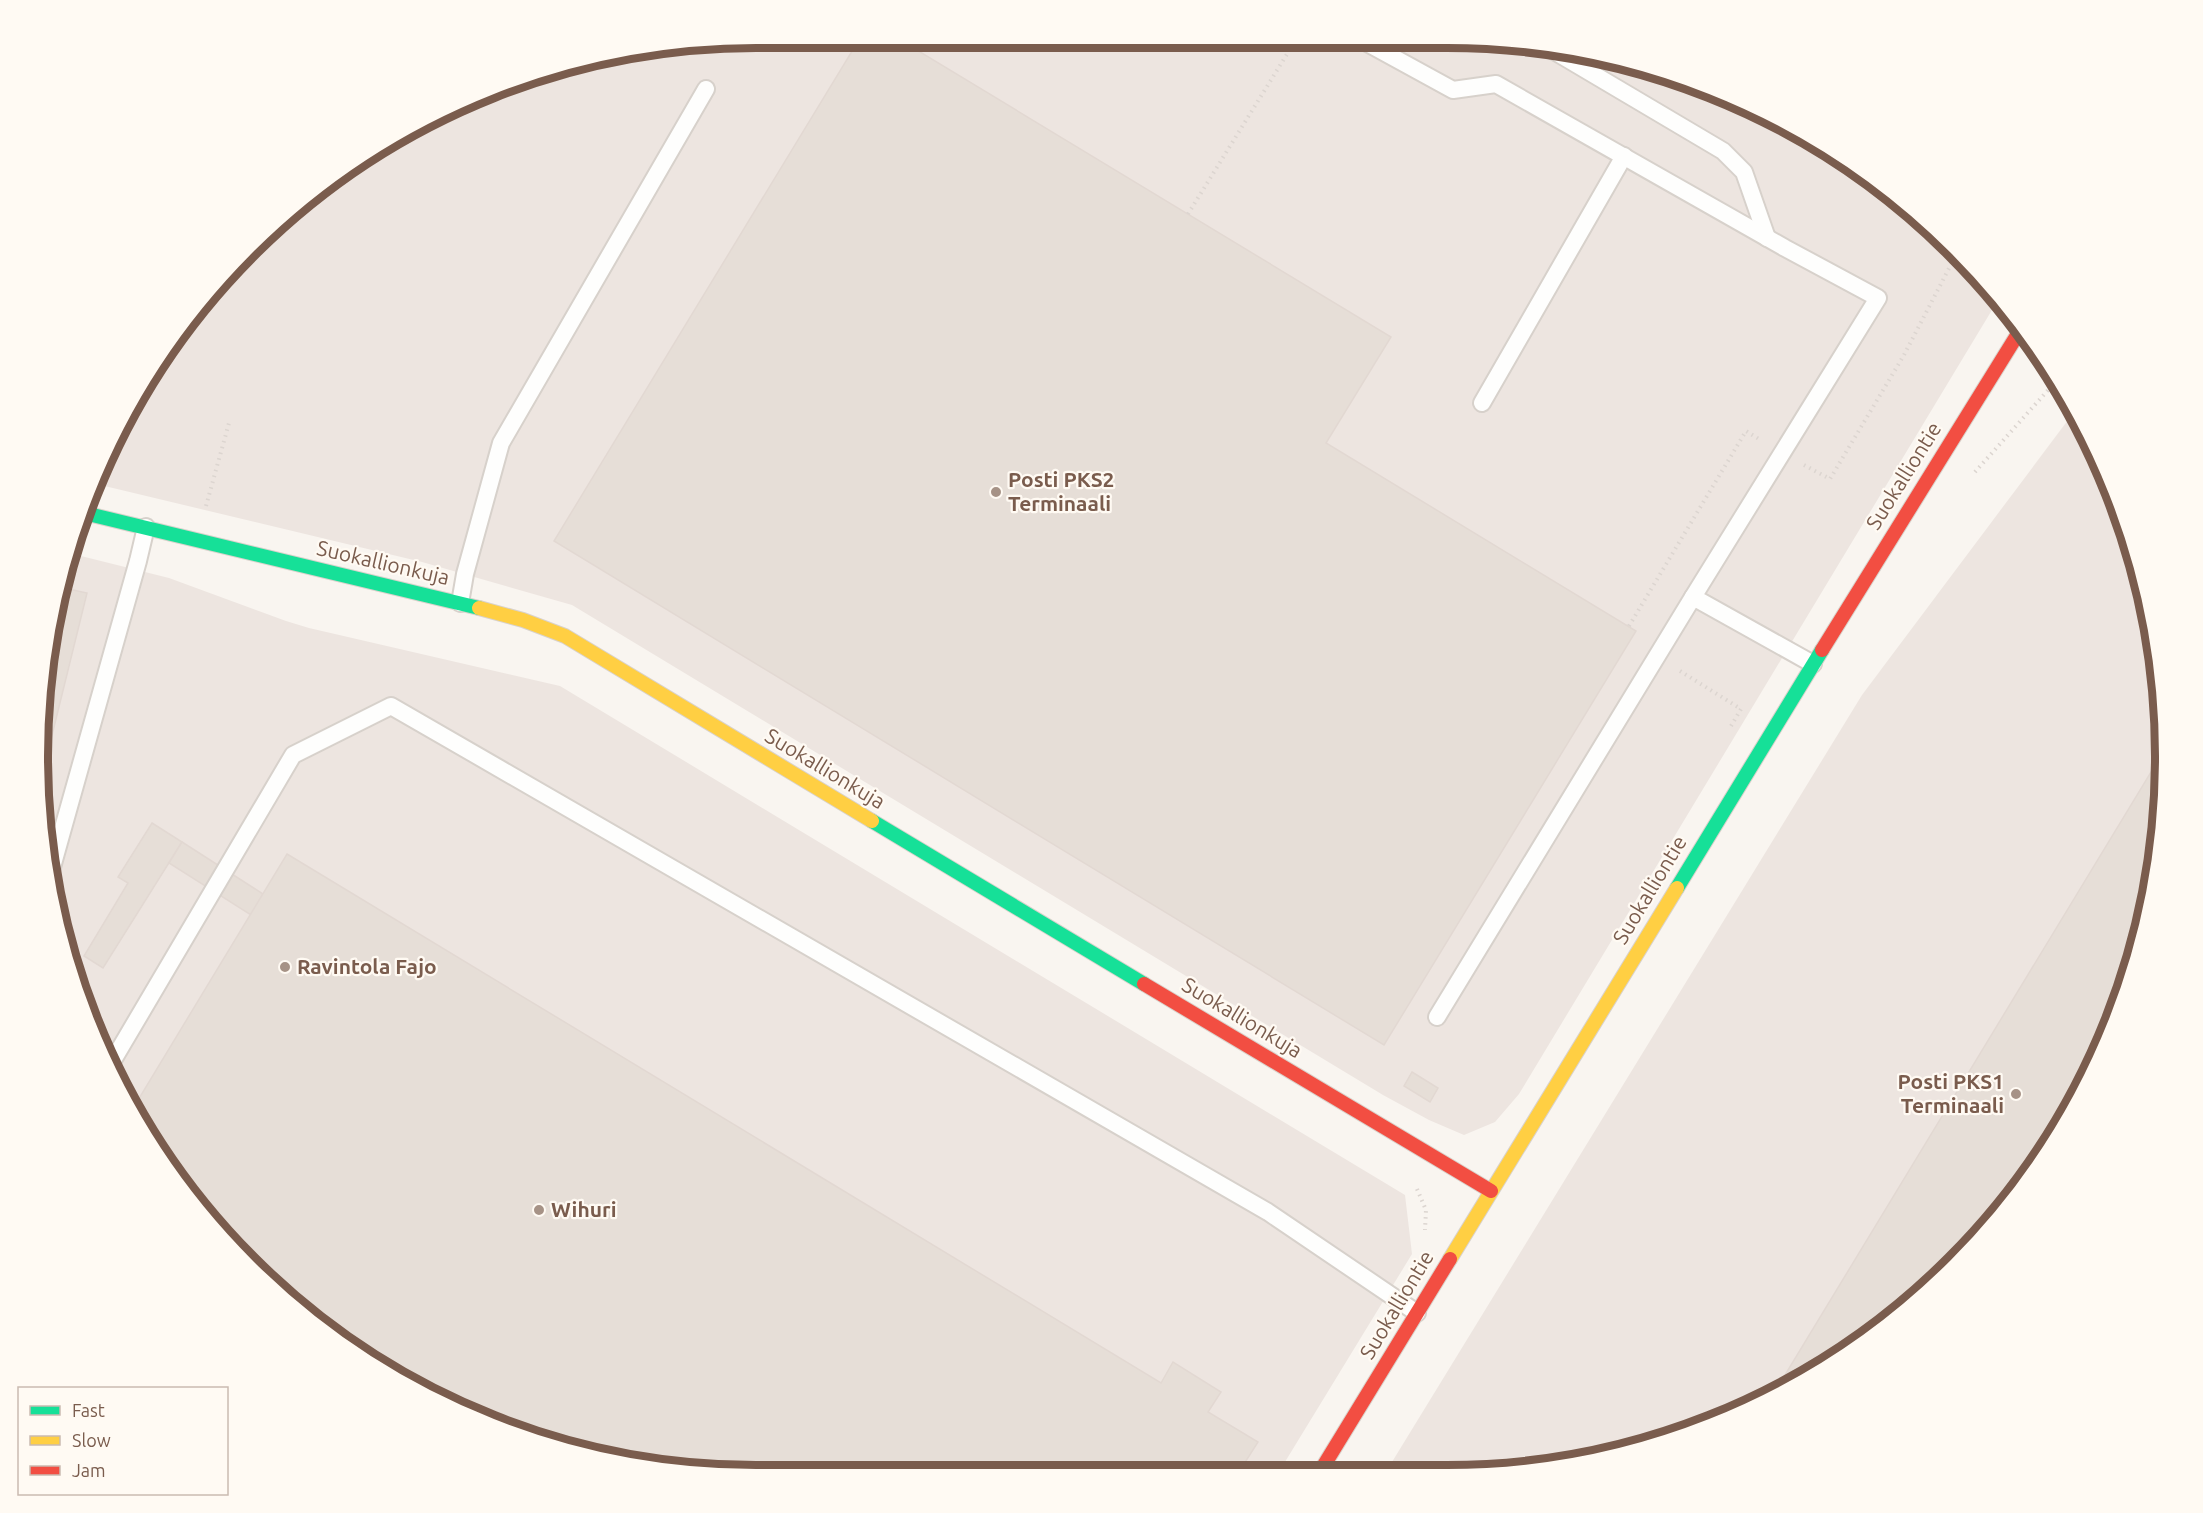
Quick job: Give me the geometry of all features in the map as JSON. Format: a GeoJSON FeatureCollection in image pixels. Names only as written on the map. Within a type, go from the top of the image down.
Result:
{"type":"FeatureCollection","features":[{"type":"Feature","properties":{"kind":"street","name":"Suokalliontie"},"geometry":{"type":"LineString","coordinates":[[1325,1465],[1813,664],[2016,335]]}},
{"type":"Feature","properties":{"kind":"street","name":"Suokallionkuja"},"geometry":{"type":"LineString","coordinates":[[91,515],[460,603],[524,620],[565,636],[1491,1191]]}},
{"type":"Feature","properties":{"kind":"lane"},"geometry":{"type":"LineString","coordinates":[[1377,48],[1453,90],[1496,84],[1878,298],[1437,1017]]}},
{"type":"Feature","properties":{"kind":"lane"},"geometry":{"type":"LineString","coordinates":[[1569,59],[1723,151],[1744,172],[1767,237]]}},
{"type":"Feature","properties":{"kind":"lane"},"geometry":{"type":"LineString","coordinates":[[460,603],[465,574],[501,443],[706,89]]}},
{"type":"Feature","properties":{"kind":"lane"},"geometry":{"type":"LineString","coordinates":[[1482,403],[1624,156]]}},
{"type":"Feature","properties":{"kind":"lane"},"geometry":{"type":"LineString","coordinates":[[55,856],[146,527]]}},
{"type":"Feature","properties":{"kind":"lane"},"geometry":{"type":"LineString","coordinates":[[1693,597],[1813,664]]}},
{"type":"Feature","properties":{"kind":"lane"},"geometry":{"type":"LineString","coordinates":[[115,1057],[293,755],[390,706],[1268,1212],[1417,1313]]}},
{"type":"Feature","properties":{"kind":"path"},"geometry":{"type":"LineString","coordinates":[[1188,214],[1291,48]]}},
{"type":"Feature","properties":{"kind":"path"},"geometry":{"type":"LineString","coordinates":[[196,540],[229,423]]}},
{"type":"Feature","properties":{"kind":"path"},"geometry":{"type":"LineString","coordinates":[[1657,657],[1741,709],[1726,735]]}},
{"type":"Feature","properties":{"kind":"path"},"geometry":{"type":"LineString","coordinates":[[1416,1187],[1426,1210],[1425,1235],[1454,1252]]}},
{"type":"Feature","properties":{"kind":"shaded area"},"geometry":{"type":"Polygon","coordinates":[[[756,48],[1447,48],[1539,54],[1585,62],[1630,72],[1718,102],[1801,143],[1878,194],[1914,224],[1994,307],[1519,1094],[1495,1122],[1464,1135],[1429,1120],[1383,1095],[572,605],[422,562],[102,485],[143,402],[194,325],[256,256],[325,194],[402,143],[485,102],[573,72],[664,54],[756,48]]]}},
{"type":"Feature","properties":{"kind":"shaded area"},"geometry":{"type":"Polygon","coordinates":[[[2069,419],[2101,485],[2131,573],[2149,664],[2155,756],[2149,849],[2131,940],[2101,1028],[2060,1111],[2009,1188],[1979,1224],[1914,1289],[1840,1346],[1760,1392],[1674,1427],[1630,1441],[1585,1451],[1539,1459],[1493,1463],[1390,1465],[1862,695],[2069,419]]]}},
{"type":"Feature","properties":{"kind":"shaded area"},"geometry":{"type":"Polygon","coordinates":[[[78,555],[169,578],[309,628],[560,686],[1405,1195],[1412,1254],[1283,1465],[756,1465],[684,1461],[557,1436],[529,1427],[485,1411],[402,1370],[325,1319],[289,1289],[224,1224],[167,1150],[121,1070],[102,1028],[72,940],[54,849],[48,756],[50,710],[54,664],[62,618],[78,555]]]}},
{"type":"Feature","properties":{"kind":"building","name":"Posti PKS2 Terminaali"},"geometry":{"type":"Polygon","coordinates":[[[854,48],[914,48],[1391,337],[1326,443],[1636,631],[1384,1045],[554,541],[854,48]]]}},
{"type":"Feature","properties":{"kind":"building"},"geometry":{"type":"Polygon","coordinates":[[[68,589],[87,593],[48,751],[54,664],[68,589]]]}},
{"type":"Feature","properties":{"kind":"building","name":"Posti PKS1 Terminaali"},"geometry":{"type":"Polygon","coordinates":[[[2155,766],[2149,849],[2131,940],[2101,1028],[2060,1111],[2009,1188],[1979,1224],[1914,1289],[1840,1346],[1782,1380],[2155,766]]]}},
{"type":"Feature","properties":{"kind":"building"},"geometry":{"type":"Polygon","coordinates":[[[152,823],[182,842],[103,968],[84,956],[128,883],[118,877],[152,823]]]}},
{"type":"Feature","properties":{"kind":"building"},"geometry":{"type":"Polygon","coordinates":[[[182,842],[263,894],[251,915],[169,863],[182,842]]]}},
{"type":"Feature","properties":{"kind":"building","name":"Wihuri"},"geometry":{"type":"Polygon","coordinates":[[[287,854],[1161,1383],[1173,1362],[1221,1392],[1208,1412],[1258,1442],[1243,1465],[756,1465],[664,1459],[573,1441],[485,1411],[443,1392],[363,1346],[325,1319],[289,1289],[224,1224],[167,1150],[138,1101],[287,854]]]}},
{"type":"Feature","properties":{"kind":"building"},"geometry":{"type":"Polygon","coordinates":[[[1412,1072],[1438,1088],[1430,1102],[1404,1086],[1412,1072]]]}},
{"type":"Feature","properties":{"kind":"traffic: fast"},"geometry":{"type":"LineString","coordinates":[[91,515],[479,608]]}},
{"type":"Feature","properties":{"kind":"traffic: fast"},"geometry":{"type":"LineString","coordinates":[[1677,888],[1822,650]]}},
{"type":"Feature","properties":{"kind":"traffic: fast"},"geometry":{"type":"LineString","coordinates":[[872,821],[1144,984]]}},
{"type":"Feature","properties":{"kind":"traffic: slow"},"geometry":{"type":"LineString","coordinates":[[479,608],[523,620],[565,636],[872,821]]}},
{"type":"Feature","properties":{"kind":"traffic: slow"},"geometry":{"type":"LineString","coordinates":[[1450,1259],[1677,888]]}},
{"type":"Feature","properties":{"kind":"traffic: jam"},"geometry":{"type":"LineString","coordinates":[[1822,650],[2017,336]]}},
{"type":"Feature","properties":{"kind":"traffic: jam"},"geometry":{"type":"LineString","coordinates":[[1144,984],[1491,1191]]}},
{"type":"Feature","properties":{"kind":"traffic: jam"},"geometry":{"type":"LineString","coordinates":[[1324,1465],[1450,1259]]}},
{"type":"Feature","properties":{"kind":"place","name":"Posti PKS2 Terminaali"},"geometry":{"type":"Point","coordinates":[996,492]}},
{"type":"Feature","properties":{"kind":"place","name":"Ravintola Fajo"},"geometry":{"type":"Point","coordinates":[285,967]}},
{"type":"Feature","properties":{"kind":"place","name":"Posti PKS1 Terminaali"},"geometry":{"type":"Point","coordinates":[2016,1094]}},
{"type":"Feature","properties":{"kind":"place","name":"Wihuri"},"geometry":{"type":"Point","coordinates":[539,1210]}}]}
